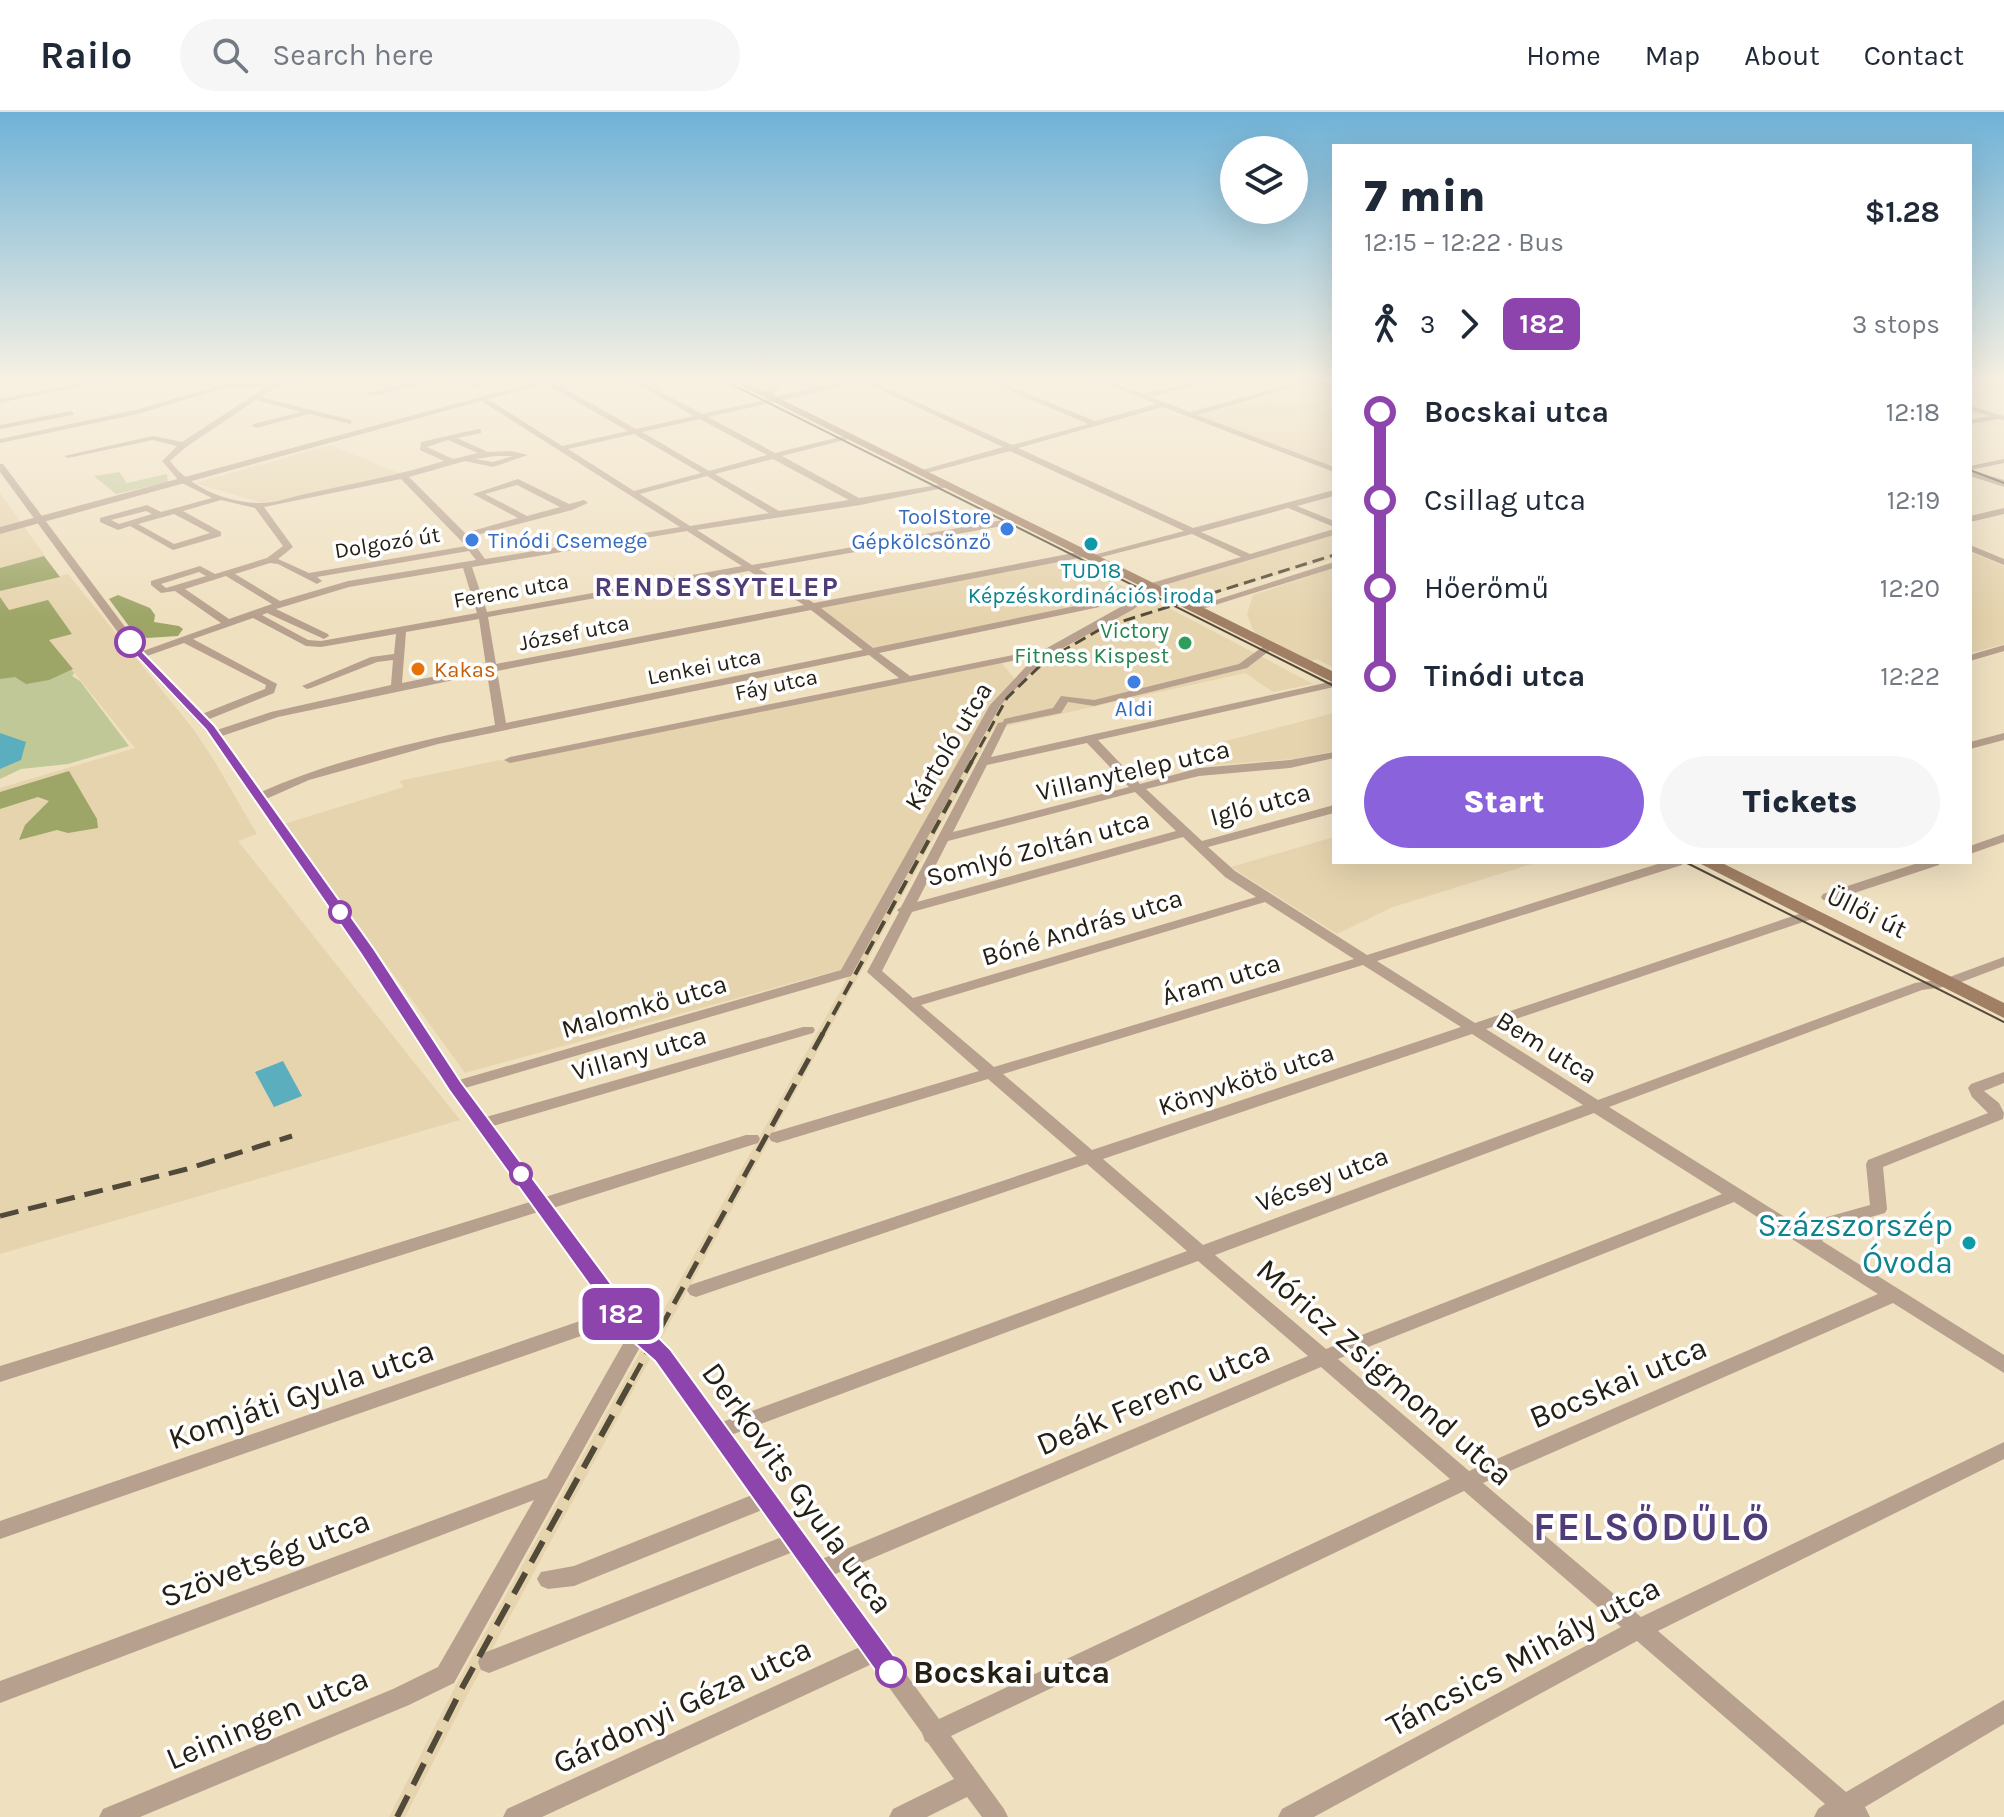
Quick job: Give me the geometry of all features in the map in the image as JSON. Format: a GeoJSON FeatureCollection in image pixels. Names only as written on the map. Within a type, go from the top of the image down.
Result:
{"type":"FeatureCollection","features":[{"type":"Feature","properties":{"kind":"main road"},"geometry":{"type":"LineString","coordinates":[[895,460],[1153,591],[1272,645],[1332,680]]}},
{"type":"Feature","properties":{"kind":"main road","name":"Üllői út"},"geometry":{"type":"LineString","coordinates":[[1710,864],[2004,1011]]}},
{"type":"Feature","properties":{"kind":"street"},"geometry":{"type":"LineString","coordinates":[[168,460],[174,474],[182,481],[220,498],[258,506],[468,460],[493,465],[510,460]]}},
{"type":"Feature","properties":{"kind":"street"},"geometry":{"type":"LineString","coordinates":[[0,531],[260,460]]}},
{"type":"Feature","properties":{"kind":"street"},"geometry":{"type":"LineString","coordinates":[[448,460],[454,463]]}},
{"type":"Feature","properties":{"kind":"street"},"geometry":{"type":"LineString","coordinates":[[581,460],[812,606],[875,651],[906,678]]}},
{"type":"Feature","properties":{"kind":"street"},"geometry":{"type":"LineString","coordinates":[[682,460],[778,514]]}},
{"type":"Feature","properties":{"kind":"street"},"geometry":{"type":"LineString","coordinates":[[631,494],[765,460]]}},
{"type":"Feature","properties":{"kind":"street"},"geometry":{"type":"LineString","coordinates":[[784,460],[860,502]]}},
{"type":"Feature","properties":{"kind":"street"},"geometry":{"type":"LineString","coordinates":[[922,473],[968,460]]}},
{"type":"Feature","properties":{"kind":"street"},"geometry":{"type":"LineString","coordinates":[[1039,460],[1249,557]]}},
{"type":"Feature","properties":{"kind":"street"},"geometry":{"type":"LineString","coordinates":[[1307,460],[1332,469]]}},
{"type":"Feature","properties":{"kind":"street"},"geometry":{"type":"LineString","coordinates":[[1972,469],[2004,461]]}},
{"type":"Feature","properties":{"kind":"street","name":"Derkovits Gyula utca"},"geometry":{"type":"LineString","coordinates":[[0,466],[140,655],[215,735],[376,965],[455,1086],[621,1314],[662,1355],[996,1817]]}},
{"type":"Feature","properties":{"kind":"street"},"geometry":{"type":"LineString","coordinates":[[1972,471],[1999,483]]}},
{"type":"Feature","properties":{"kind":"street"},"geometry":{"type":"LineString","coordinates":[[403,476],[463,536],[482,562]]}},
{"type":"Feature","properties":{"kind":"street"},"geometry":{"type":"LineString","coordinates":[[527,519],[477,494],[518,482],[569,508]]}},
{"type":"Feature","properties":{"kind":"street"},"geometry":{"type":"LineString","coordinates":[[140,655],[327,589],[949,486]]}},
{"type":"Feature","properties":{"kind":"street","name":"József utca"},"geometry":{"type":"LineString","coordinates":[[215,735],[275,714],[396,687],[1089,556],[1332,494]]}},
{"type":"Feature","properties":{"kind":"street"},"geometry":{"type":"LineString","coordinates":[[160,515],[147,508],[103,520],[118,527],[220,498]]}},
{"type":"Feature","properties":{"kind":"street"},"geometry":{"type":"LineString","coordinates":[[463,536],[584,503]]}},
{"type":"Feature","properties":{"kind":"street"},"geometry":{"type":"LineString","coordinates":[[214,577],[200,569],[154,583],[164,591],[177,588],[214,577],[270,560],[288,547],[258,506]]}},
{"type":"Feature","properties":{"kind":"street"},"geometry":{"type":"LineString","coordinates":[[1291,506],[1332,523]]}},
{"type":"Feature","properties":{"kind":"street"},"geometry":{"type":"LineString","coordinates":[[130,523],[173,547],[218,534],[176,511]]}},
{"type":"Feature","properties":{"kind":"street"},"geometry":{"type":"LineString","coordinates":[[1972,519],[2004,511]]}},
{"type":"Feature","properties":{"kind":"street","name":"Ferenc utca"},"geometry":{"type":"LineString","coordinates":[[253,614],[312,645],[1019,520]]}},
{"type":"Feature","properties":{"kind":"street"},"geometry":{"type":"LineString","coordinates":[[1153,591],[1249,557],[1332,533]]}},
{"type":"Feature","properties":{"kind":"street","name":"Dolgozó út"},"geometry":{"type":"LineString","coordinates":[[309,576],[471,548]]}},
{"type":"Feature","properties":{"kind":"street"},"geometry":{"type":"LineString","coordinates":[[1972,549],[2004,562]]}},
{"type":"Feature","properties":{"kind":"street"},"geometry":{"type":"LineString","coordinates":[[270,560],[309,576],[327,589]]}},
{"type":"Feature","properties":{"kind":"street"},"geometry":{"type":"LineString","coordinates":[[466,564],[483,615],[501,727]]}},
{"type":"Feature","properties":{"kind":"street"},"geometry":{"type":"LineString","coordinates":[[1196,608],[1332,566]]}},
{"type":"Feature","properties":{"kind":"street"},"geometry":{"type":"LineString","coordinates":[[227,573],[280,605]]}},
{"type":"Feature","properties":{"kind":"street"},"geometry":{"type":"LineString","coordinates":[[177,588],[228,623]]}},
{"type":"Feature","properties":{"kind":"street","name":"Kártoló utca"},"geometry":{"type":"LineString","coordinates":[[846,973],[995,705],[1050,650],[1118,615],[1153,591]]}},
{"type":"Feature","properties":{"kind":"street","name":"Lenkei utca"},"geometry":{"type":"LineString","coordinates":[[259,798],[305,777],[501,727],[1153,591]]}},
{"type":"Feature","properties":{"kind":"street"},"geometry":{"type":"LineString","coordinates":[[268,609],[324,636]]}},
{"type":"Feature","properties":{"kind":"street"},"geometry":{"type":"LineString","coordinates":[[396,687],[401,630]]}},
{"type":"Feature","properties":{"kind":"street"},"geometry":{"type":"LineString","coordinates":[[184,639],[272,684],[270,691],[202,718]]}},
{"type":"Feature","properties":{"kind":"street"},"geometry":{"type":"LineString","coordinates":[[904,910],[1005,723],[1057,711],[1065,698],[1094,703],[1243,666],[1272,645]]}},
{"type":"Feature","properties":{"kind":"street"},"geometry":{"type":"LineString","coordinates":[[1972,657],[2004,648]]}},
{"type":"Feature","properties":{"kind":"street","name":"Fáy utca"},"geometry":{"type":"LineString","coordinates":[[510,760],[1050,650]]}},
{"type":"Feature","properties":{"kind":"street"},"geometry":{"type":"LineString","coordinates":[[307,686],[375,659],[399,656]]}},
{"type":"Feature","properties":{"kind":"street"},"geometry":{"type":"LineString","coordinates":[[1002,659],[1019,678]]}},
{"type":"Feature","properties":{"kind":"street"},"geometry":{"type":"LineString","coordinates":[[309,669],[327,676]]}},
{"type":"Feature","properties":{"kind":"street"},"geometry":{"type":"LineString","coordinates":[[985,762],[1332,681]]}},
{"type":"Feature","properties":{"kind":"street"},"geometry":{"type":"LineString","coordinates":[[1972,745],[2004,736]]}},
{"type":"Feature","properties":{"kind":"street","name":"Bem utca"},"geometry":{"type":"LineString","coordinates":[[1089,738],[1221,867],[1266,898],[2004,1365]]}},
{"type":"Feature","properties":{"kind":"street","name":"Villanytelep utca"},"geometry":{"type":"LineString","coordinates":[[944,838],[1199,772],[1290,764],[1332,755]]}},
{"type":"Feature","properties":{"kind":"street","name":"Igló utca"},"geometry":{"type":"LineString","coordinates":[[1198,846],[1332,810]]}},
{"type":"Feature","properties":{"kind":"street","name":"Somlyó Zoltán utca"},"geometry":{"type":"LineString","coordinates":[[904,910],[1184,833]]}},
{"type":"Feature","properties":{"kind":"street"},"geometry":{"type":"LineString","coordinates":[[1972,849],[2004,838]]}},
{"type":"Feature","properties":{"kind":"street","name":"Áram utca"},"geometry":{"type":"LineString","coordinates":[[777,1137],[1365,960],[1671,864]]}},
{"type":"Feature","properties":{"kind":"street"},"geometry":{"type":"LineString","coordinates":[[1828,897],[1928,864]]}},
{"type":"Feature","properties":{"kind":"street","name":"Bóné András utca"},"geometry":{"type":"LineString","coordinates":[[911,1003],[1266,898]]}},
{"type":"Feature","properties":{"kind":"street","name":"Móricz Zsigmond utca"},"geometry":{"type":"LineString","coordinates":[[904,910],[874,972],[1639,1629],[1843,1813]]}},
{"type":"Feature","properties":{"kind":"street","name":"Könyvkötő utca"},"geometry":{"type":"LineString","coordinates":[[696,1290],[1810,915]]}},
{"type":"Feature","properties":{"kind":"street","name":"Vécsey utca"},"geometry":{"type":"LineString","coordinates":[[718,1432],[1927,983],[1946,983],[2004,961]]}},
{"type":"Feature","properties":{"kind":"street","name":"Malomkő utca"},"geometry":{"type":"LineString","coordinates":[[455,1086],[846,973]]}},
{"type":"Feature","properties":{"kind":"street","name":"Villany utca"},"geometry":{"type":"LineString","coordinates":[[484,1123],[808,1030]]}},
{"type":"Feature","properties":{"kind":"street"},"geometry":{"type":"LineString","coordinates":[[1810,1241],[1833,1221],[1879,1209],[1874,1164],[1997,1115],[1976,1088],[2004,1077]]}},
{"type":"Feature","properties":{"kind":"street"},"geometry":{"type":"LineString","coordinates":[[0,1374],[752,1139]]}},
{"type":"Feature","properties":{"kind":"street","name":"Deák Ferenc utca"},"geometry":{"type":"LineString","coordinates":[[818,1571],[1322,1358],[1736,1195]]}},
{"type":"Feature","properties":{"kind":"street","name":"Bocskai utca"},"geometry":{"type":"LineString","coordinates":[[933,1733],[1466,1481],[1894,1295]]}},
{"type":"Feature","properties":{"kind":"street","name":"Komjáti Gyula utca"},"geometry":{"type":"LineString","coordinates":[[0,1530],[621,1314]]}},
{"type":"Feature","properties":{"kind":"street"},"geometry":{"type":"LineString","coordinates":[[553,1484],[638,1334]]}},
{"type":"Feature","properties":{"kind":"street","name":"Táncsics Mihály utca"},"geometry":{"type":"LineString","coordinates":[[1290,1817],[1639,1629],[2004,1450]]}},
{"type":"Feature","properties":{"kind":"street","name":"Leiningen utca"},"geometry":{"type":"LineString","coordinates":[[111,1817],[401,1697],[446,1675],[553,1484]]}},
{"type":"Feature","properties":{"kind":"street","name":"Szövetség utca"},"geometry":{"type":"LineString","coordinates":[[0,1692],[553,1484]]}},
{"type":"Feature","properties":{"kind":"street"},"geometry":{"type":"LineString","coordinates":[[548,1579],[574,1576],[766,1499]]}},
{"type":"Feature","properties":{"kind":"street"},"geometry":{"type":"LineString","coordinates":[[489,1662],[797,1541]]}},
{"type":"Feature","properties":{"kind":"street","name":"Gárdonyi Géza utca"},"geometry":{"type":"LineString","coordinates":[[515,1817],[876,1651]]}},
{"type":"Feature","properties":{"kind":"street"},"geometry":{"type":"LineString","coordinates":[[1843,1813],[2004,1711]]}},
{"type":"Feature","properties":{"kind":"street"},"geometry":{"type":"LineString","coordinates":[[901,1817],[971,1783]]}},
{"type":"Feature","properties":{"kind":"shaded area"},"geometry":{"type":"Polygon","coordinates":[[[279,460],[366,460],[401,474],[262,503],[196,483],[279,460]]]}},
{"type":"Feature","properties":{"kind":"shaded area"},"geometry":{"type":"Polygon","coordinates":[[[1310,460],[1332,460],[1332,468],[1310,460]]]}},
{"type":"Feature","properties":{"kind":"shaded area"},"geometry":{"type":"Polygon","coordinates":[[[0,493],[45,556],[0,568],[0,493]]]}},
{"type":"Feature","properties":{"kind":"shaded area"},"geometry":{"type":"Polygon","coordinates":[[[1332,536],[1332,559],[1169,608],[1313,684],[1273,692],[1245,673],[993,729],[471,1688],[405,1817],[389,1817],[456,1685],[854,966],[465,1073],[284,824],[404,787],[399,781],[500,760],[519,761],[1000,661],[1018,683],[1049,656],[1149,599],[1162,606],[1186,598],[1162,585],[1332,536]]]}},
{"type":"Feature","properties":{"kind":"shaded area"},"geometry":{"type":"Polygon","coordinates":[[[1972,553],[2004,566],[2004,644],[1972,652],[1972,553]]]}},
{"type":"Feature","properties":{"kind":"shaded area"},"geometry":{"type":"Polygon","coordinates":[[[1068,559],[1139,594],[874,649],[818,606],[1068,559]]]}},
{"type":"Feature","properties":{"kind":"shaded area"},"geometry":{"type":"Polygon","coordinates":[[[1332,569],[1332,667],[1317,659],[1312,661],[1256,634],[1247,614],[1253,595],[1332,569]]]}},
{"type":"Feature","properties":{"kind":"shaded area"},"geometry":{"type":"Polygon","coordinates":[[[68,574],[194,730],[215,762],[257,834],[238,841],[460,1120],[0,1254],[0,788],[135,748],[48,640],[72,634],[9,610],[0,597],[0,591],[68,574]]]}},
{"type":"Feature","properties":{"kind":"shaded area"},"geometry":{"type":"Polygon","coordinates":[[[1332,714],[1332,751],[1294,759],[1215,765],[1195,749],[1332,714]]]}},
{"type":"Feature","properties":{"kind":"shaded area"},"geometry":{"type":"Polygon","coordinates":[[[1332,838],[1332,864],[1532,864],[1393,907],[1337,934],[1231,867],[1332,838]]]}},
{"type":"Feature","properties":{"kind":"green space"},"geometry":{"type":"Polygon","coordinates":[[[119,472],[127,483],[167,474],[168,482],[116,494],[94,476],[119,472]]]}},
{"type":"Feature","properties":{"kind":"green space"},"geometry":{"type":"Polygon","coordinates":[[[44,556],[60,577],[0,591],[0,568],[44,556]]]}},
{"type":"Feature","properties":{"kind":"green space"},"geometry":{"type":"Polygon","coordinates":[[[118,595],[150,608],[155,615],[154,622],[183,629],[178,636],[147,638],[134,633],[109,599],[118,595]]]}},
{"type":"Feature","properties":{"kind":"green space"},"geometry":{"type":"Polygon","coordinates":[[[0,597],[9,610],[48,600],[72,634],[49,640],[73,669],[49,680],[26,684],[15,677],[0,679],[0,597]]]}},
{"type":"Feature","properties":{"kind":"green space"},"geometry":{"type":"Polygon","coordinates":[[[0,603],[47,639],[74,673],[72,676],[80,681],[129,746],[68,764],[21,769],[0,779],[0,603]]]}},
{"type":"Feature","properties":{"kind":"green space"},"geometry":{"type":"Polygon","coordinates":[[[69,771],[97,819],[98,828],[68,833],[57,830],[19,840],[25,825],[49,801],[38,797],[0,809],[0,792],[69,771]]]}},
{"type":"Feature","properties":{"kind":"water"},"geometry":{"type":"Polygon","coordinates":[[[0,733],[26,742],[21,760],[0,769],[0,733]]]}},
{"type":"Feature","properties":{"kind":"water"},"geometry":{"type":"Polygon","coordinates":[[[283,1061],[302,1096],[274,1107],[255,1072],[283,1061]]]}},
{"type":"Feature","properties":{"kind":"tram line"},"geometry":{"type":"LineString","coordinates":[[882,460],[1332,685]]}},
{"type":"Feature","properties":{"kind":"tram line"},"geometry":{"type":"LineString","coordinates":[[1972,471],[2004,483]]}},
{"type":"Feature","properties":{"kind":"tram line"},"geometry":{"type":"LineString","coordinates":[[1689,864],[2004,1022]]}},
{"type":"Feature","properties":{"kind":"railway"},"geometry":{"type":"LineString","coordinates":[[971,763],[1007,698],[1045,661],[1104,627],[1332,556]]}},
{"type":"Feature","properties":{"kind":"railway"},"geometry":{"type":"LineString","coordinates":[[822,1035],[972,761]]}},
{"type":"Feature","properties":{"kind":"railway"},"geometry":{"type":"LineString","coordinates":[[632,1380],[823,1033]]}},
{"type":"Feature","properties":{"kind":"railway"},"geometry":{"type":"LineString","coordinates":[[0,1216],[187,1169],[292,1136]]}},
{"type":"Feature","properties":{"kind":"railway"},"geometry":{"type":"LineString","coordinates":[[397,1817],[463,1686],[633,1378]]}},
{"type":"Feature","properties":{"kind":"bus line","name":"182"},"geometry":{"type":"LineString","coordinates":[[130,642],[210,727],[368,953],[455,1086],[621,1314],[662,1355],[891,1672]]}},
{"type":"Feature","properties":{"kind":"place","name":"ToolStore Gépkölcsönző"},"geometry":{"type":"Point","coordinates":[1007,529]}},
{"type":"Feature","properties":{"kind":"place","name":"Tinódi Csemege"},"geometry":{"type":"Point","coordinates":[472,540]}},
{"type":"Feature","properties":{"kind":"place","name":"TUD18 Képzéskordinációs iroda"},"geometry":{"type":"Point","coordinates":[1091,544]}},
{"type":"Feature","properties":{"kind":"place","name":"Victory Fitness Kispest"},"geometry":{"type":"Point","coordinates":[1185,643]}},
{"type":"Feature","properties":{"kind":"place","name":"Kakas"},"geometry":{"type":"Point","coordinates":[418,669]}},
{"type":"Feature","properties":{"kind":"place","name":"Aldi"},"geometry":{"type":"Point","coordinates":[1134,682]}},
{"type":"Feature","properties":{"kind":"place","name":"Százszorszép Óvoda"},"geometry":{"type":"Point","coordinates":[1969,1243]}},
{"type":"Feature","properties":{"kind":"place","name":"Bocskai utca"},"geometry":{"type":"Point","coordinates":[891,1672]}},
{"type":"Feature","properties":{"kind":"district","name":"RENDESSYTELEP"},"geometry":{"type":"Point","coordinates":[717,586]}},
{"type":"Feature","properties":{"kind":"district","name":"FELSŐDŰLŐ"},"geometry":{"type":"Point","coordinates":[1652,1526]}}]}
